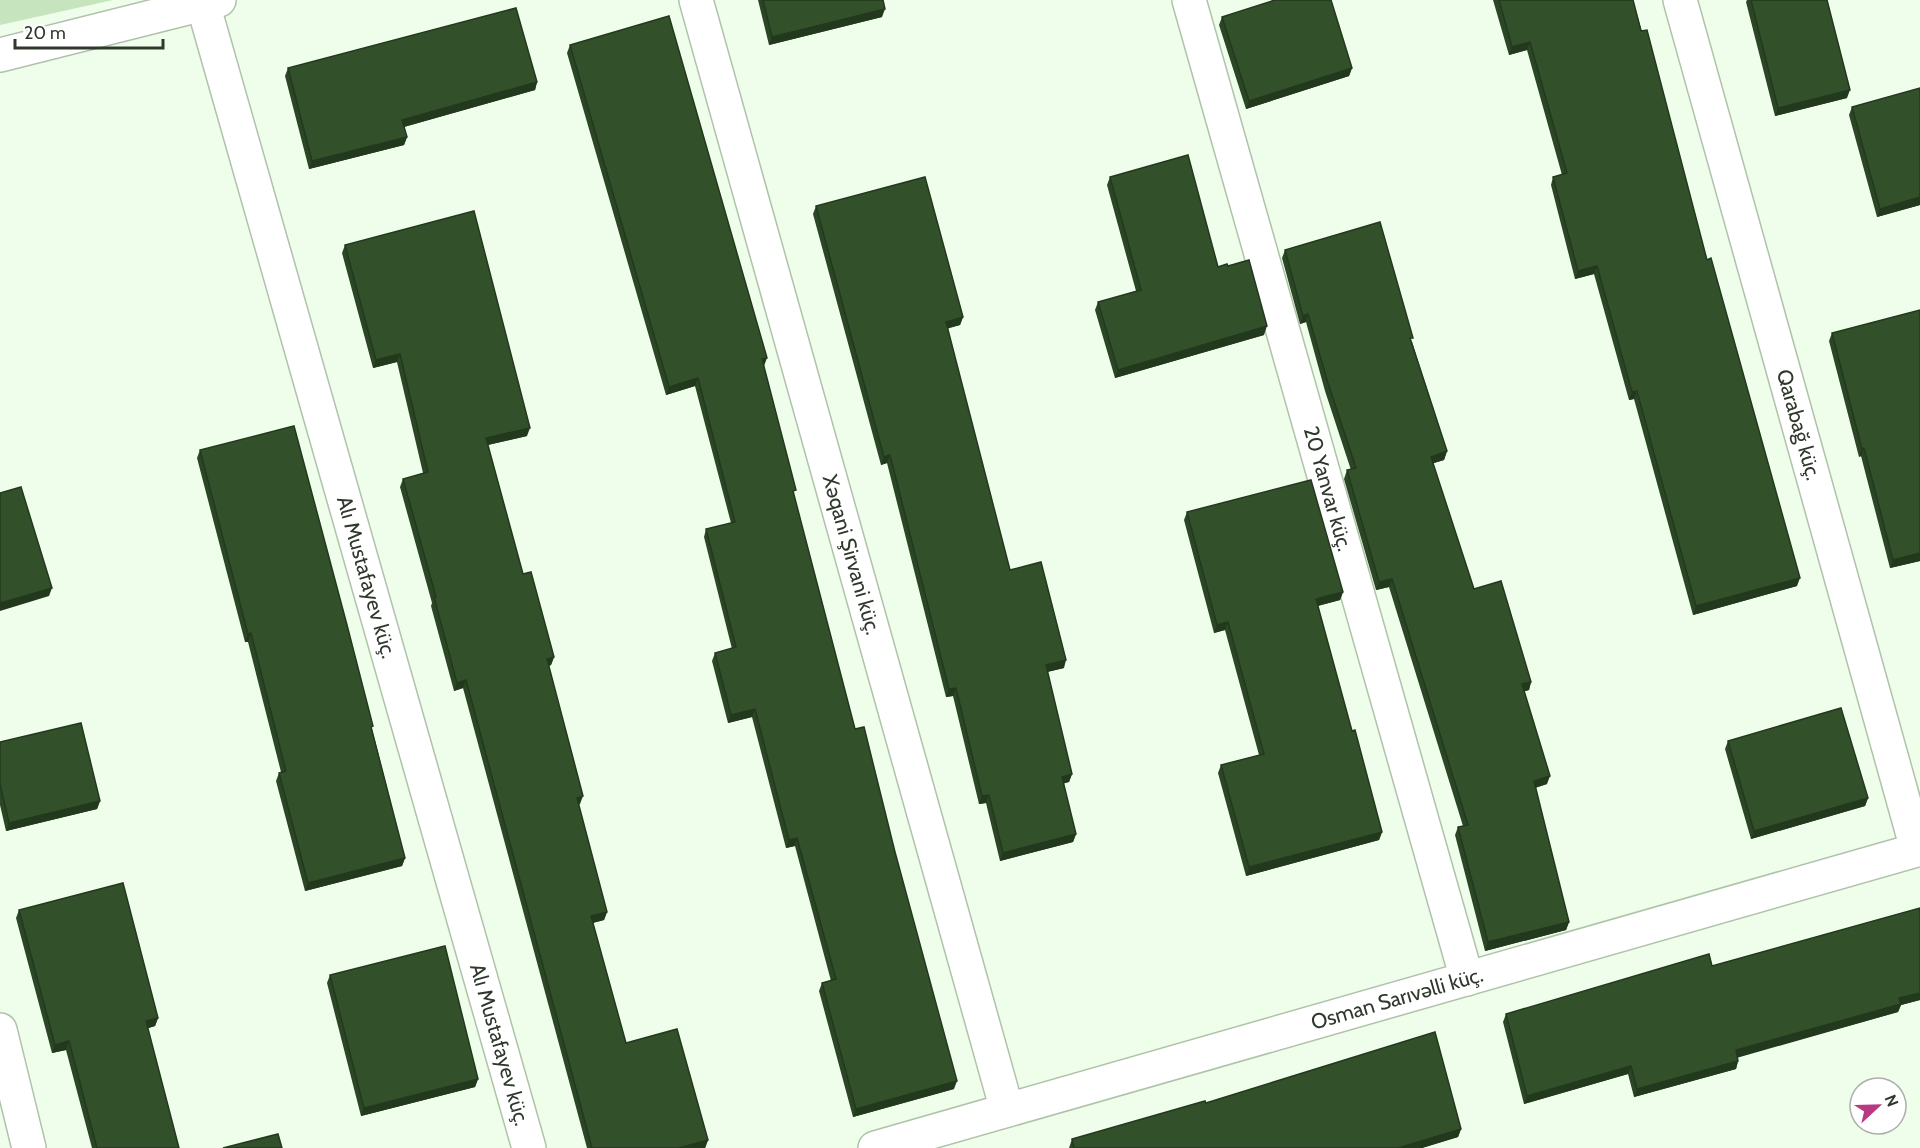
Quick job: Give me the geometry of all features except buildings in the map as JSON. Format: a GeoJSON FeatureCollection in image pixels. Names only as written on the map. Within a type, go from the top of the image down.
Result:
{"type":"FeatureCollection","features":[{"type":"Feature","properties":{"kind":"street","name":"Xəqani Şirvani küç."},"geometry":{"type":"LineString","coordinates":[[696,0],[1007,1110]]}},
{"type":"Feature","properties":{"kind":"street","name":"20 Yanvar küç."},"geometry":{"type":"LineString","coordinates":[[1189,0],[1467,979]]}},
{"type":"Feature","properties":{"kind":"street","name":"Qarabağ küç."},"geometry":{"type":"LineString","coordinates":[[1680,0],[1919,849]]}},
{"type":"Feature","properties":{"kind":"street"},"geometry":{"type":"LineString","coordinates":[[0,55],[211,2]]}},
{"type":"Feature","properties":{"kind":"street","name":"Alı Mustafayev küç."},"geometry":{"type":"LineString","coordinates":[[211,2],[529,1148]]}},
{"type":"Feature","properties":{"kind":"street","name":"Osman Sarıvəlli küç."},"geometry":{"type":"LineString","coordinates":[[875,1148],[1919,849]]}},
{"type":"Feature","properties":{"kind":"street"},"geometry":{"type":"LineString","coordinates":[[0,1030],[29,1148]]}},
{"type":"Feature","properties":{"kind":"green space"},"geometry":{"type":"Polygon","coordinates":[[[0,0],[113,0],[0,25],[0,0]]]}}]}
